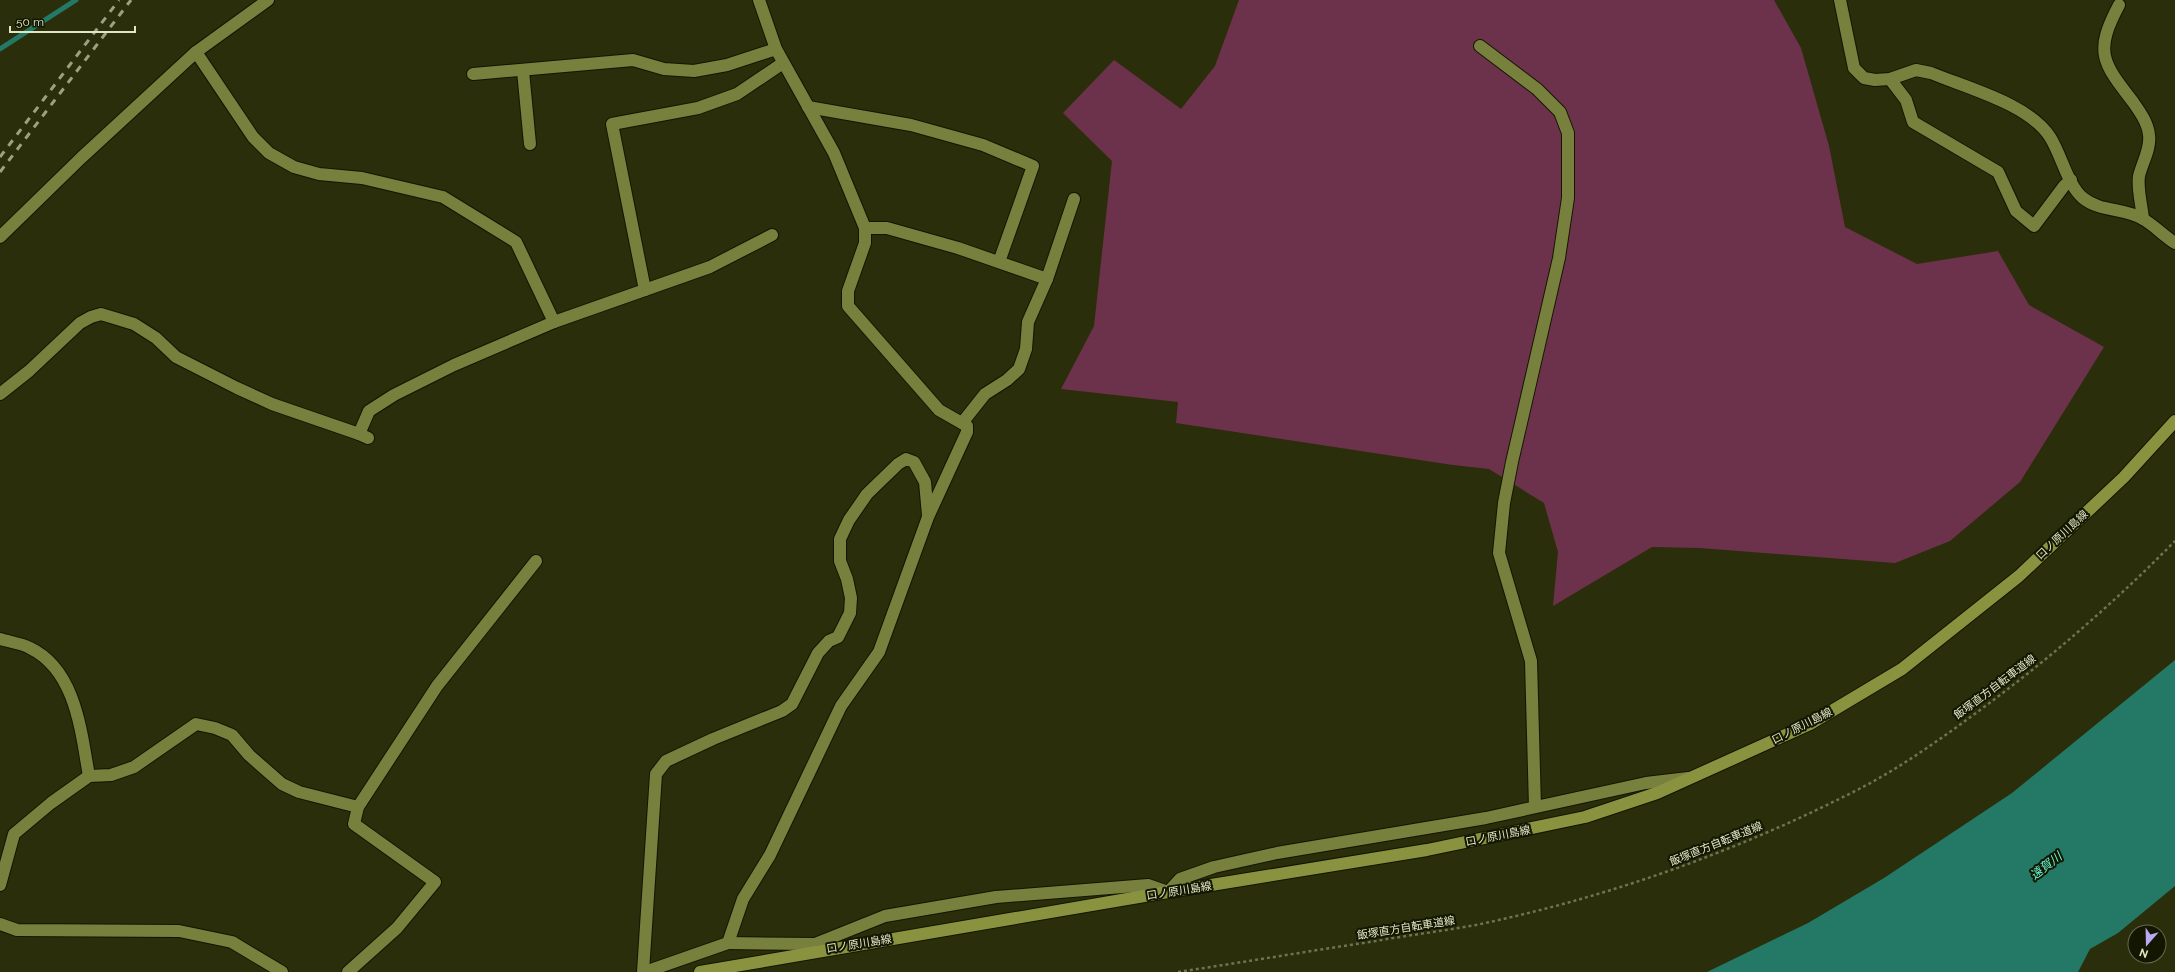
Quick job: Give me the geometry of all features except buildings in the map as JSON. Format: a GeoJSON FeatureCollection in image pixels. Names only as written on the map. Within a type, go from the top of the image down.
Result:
{"type":"FeatureCollection","features":[{"type":"Feature","properties":{"kind":"main road","name":"口ノ原川島線"},"geometry":{"type":"LineString","coordinates":[[700,972],[816,947],[1333,866],[1532,829],[1585,817],[1657,793],[1810,724],[1902,670],[2019,576],[2124,477],[2175,421]]}},
{"type":"Feature","properties":{"kind":"street"},"geometry":{"type":"LineString","coordinates":[[0,237],[81,158],[196,52],[268,0]]}},
{"type":"Feature","properties":{"kind":"street"},"geometry":{"type":"LineString","coordinates":[[728,943],[743,899],[770,855],[841,706],[879,652],[928,517],[967,432],[967,426],[939,410],[848,306],[850,285],[865,244],[865,228],[834,153],[776,49],[759,0]]}},
{"type":"Feature","properties":{"kind":"street"},"geometry":{"type":"LineString","coordinates":[[1840,0],[1854,68],[1864,78],[1875,80],[1890,79],[1916,70],[1931,73],[2021,110],[2040,124],[2050,137],[2071,180],[2083,198],[2099,207],[2121,210],[2143,219],[2175,243]]}},
{"type":"Feature","properties":{"kind":"street"},"geometry":{"type":"LineString","coordinates":[[2119,4],[2108,25],[2102,45],[2105,59],[2115,79],[2143,115],[2149,135],[2147,151],[2139,178],[2143,219]]}},
{"type":"Feature","properties":{"kind":"street"},"geometry":{"type":"LineString","coordinates":[[1480,46],[1537,89],[1560,112],[1568,132],[1568,198],[1560,250],[1510,469],[1504,503],[1499,553],[1531,661],[1535,806]]}},
{"type":"Feature","properties":{"kind":"street"},"geometry":{"type":"LineString","coordinates":[[473,74],[523,71],[596,62],[633,60],[664,69],[694,71],[727,66],[776,49]]}},
{"type":"Feature","properties":{"kind":"street"},"geometry":{"type":"LineString","coordinates":[[196,52],[253,137],[269,153],[294,168],[319,174],[362,178],[442,197],[516,242],[554,322]]}},
{"type":"Feature","properties":{"kind":"street"},"geometry":{"type":"LineString","coordinates":[[645,290],[612,124],[698,108],[737,94],[783,63]]}},
{"type":"Feature","properties":{"kind":"street"},"geometry":{"type":"LineString","coordinates":[[523,71],[530,144]]}},
{"type":"Feature","properties":{"kind":"street"},"geometry":{"type":"LineString","coordinates":[[1890,79],[1906,100],[1913,122],[1988,164],[1998,172],[2016,211],[2034,226],[2064,186],[2071,180]]}},
{"type":"Feature","properties":{"kind":"street"},"geometry":{"type":"LineString","coordinates":[[808,107],[911,125],[983,145],[1033,166],[998,262]]}},
{"type":"Feature","properties":{"kind":"street"},"geometry":{"type":"LineString","coordinates":[[962,423],[984,394],[1007,380],[1019,369],[1026,349],[1028,322],[1047,279],[1074,199]]}},
{"type":"Feature","properties":{"kind":"street"},"geometry":{"type":"LineString","coordinates":[[865,228],[886,228],[958,248],[1047,279]]}},
{"type":"Feature","properties":{"kind":"street"},"geometry":{"type":"LineString","coordinates":[[0,394],[29,371],[80,323],[91,316],[102,314],[134,324],[156,338],[176,357],[237,388],[272,404],[364,436],[369,411],[394,395],[454,364],[554,322],[710,267],[772,235]]}},
{"type":"Feature","properties":{"kind":"street"},"geometry":{"type":"LineString","coordinates":[[928,517],[925,482],[914,462],[906,460],[898,464],[867,494],[849,520],[840,539],[840,560],[847,579],[851,598],[850,613],[838,637],[829,641],[818,652],[792,704],[782,711],[713,739],[666,761],[656,774],[644,972],[728,943],[816,947],[885,916],[996,898],[1148,885],[1168,892],[1180,879],[1214,867],[1277,852],[1486,818],[1646,782],[1693,778]]}},
{"type":"Feature","properties":{"kind":"street"},"geometry":{"type":"LineString","coordinates":[[348,972],[397,928],[436,882],[354,824],[358,806],[437,686],[536,561]]}},
{"type":"Feature","properties":{"kind":"street"},"geometry":{"type":"LineString","coordinates":[[0,639],[29,647],[45,658],[68,688],[76,709],[89,776]]}},
{"type":"Feature","properties":{"kind":"street"},"geometry":{"type":"LineString","coordinates":[[0,885],[14,834],[51,803],[89,776],[111,775],[134,767],[196,724],[215,728],[232,735],[249,755],[282,784],[299,792],[358,806]]}},
{"type":"Feature","properties":{"kind":"street"},"geometry":{"type":"LineString","coordinates":[[0,924],[17,930],[179,931],[232,942],[282,972]]}},
{"type":"Feature","properties":{"kind":"path","name":"飯塚直方自転車道線"},"geometry":{"type":"LineString","coordinates":[[1178,972],[1475,925],[1553,906],[1653,878],[1770,832],[1861,788],[1934,744],[2012,686],[2082,629],[2138,579],[2175,542]]}},
{"type":"Feature","properties":{"kind":"shaded area"},"geometry":{"type":"Polygon","coordinates":[[[1239,0],[1774,0],[1801,48],[1829,146],[1845,227],[1917,264],[1998,251],[2029,305],[2104,347],[2020,482],[1950,541],[1895,563],[1700,548],[1652,547],[1553,606],[1558,552],[1544,503],[1489,469],[1453,465],[1176,423],[1178,402],[1061,389],[1094,326],[1112,161],[1063,113],[1114,60],[1181,109],[1215,66],[1239,0]]]}},
{"type":"Feature","properties":{"kind":"water","name":"遠賀川"},"geometry":{"type":"Polygon","coordinates":[[[2175,660],[2175,886],[2127,924],[2118,933],[2090,949],[2078,972],[1707,972],[1808,923],[1884,878],[2012,793],[2175,660]]]}},
{"type":"Feature","properties":{"kind":"waterway"},"geometry":{"type":"LineString","coordinates":[[0,49],[76,0]]}},
{"type":"Feature","properties":{"kind":"railway"},"geometry":{"type":"LineString","coordinates":[[0,157],[119,0]]}},
{"type":"Feature","properties":{"kind":"railway"},"geometry":{"type":"LineString","coordinates":[[0,172],[131,0]]}}]}
